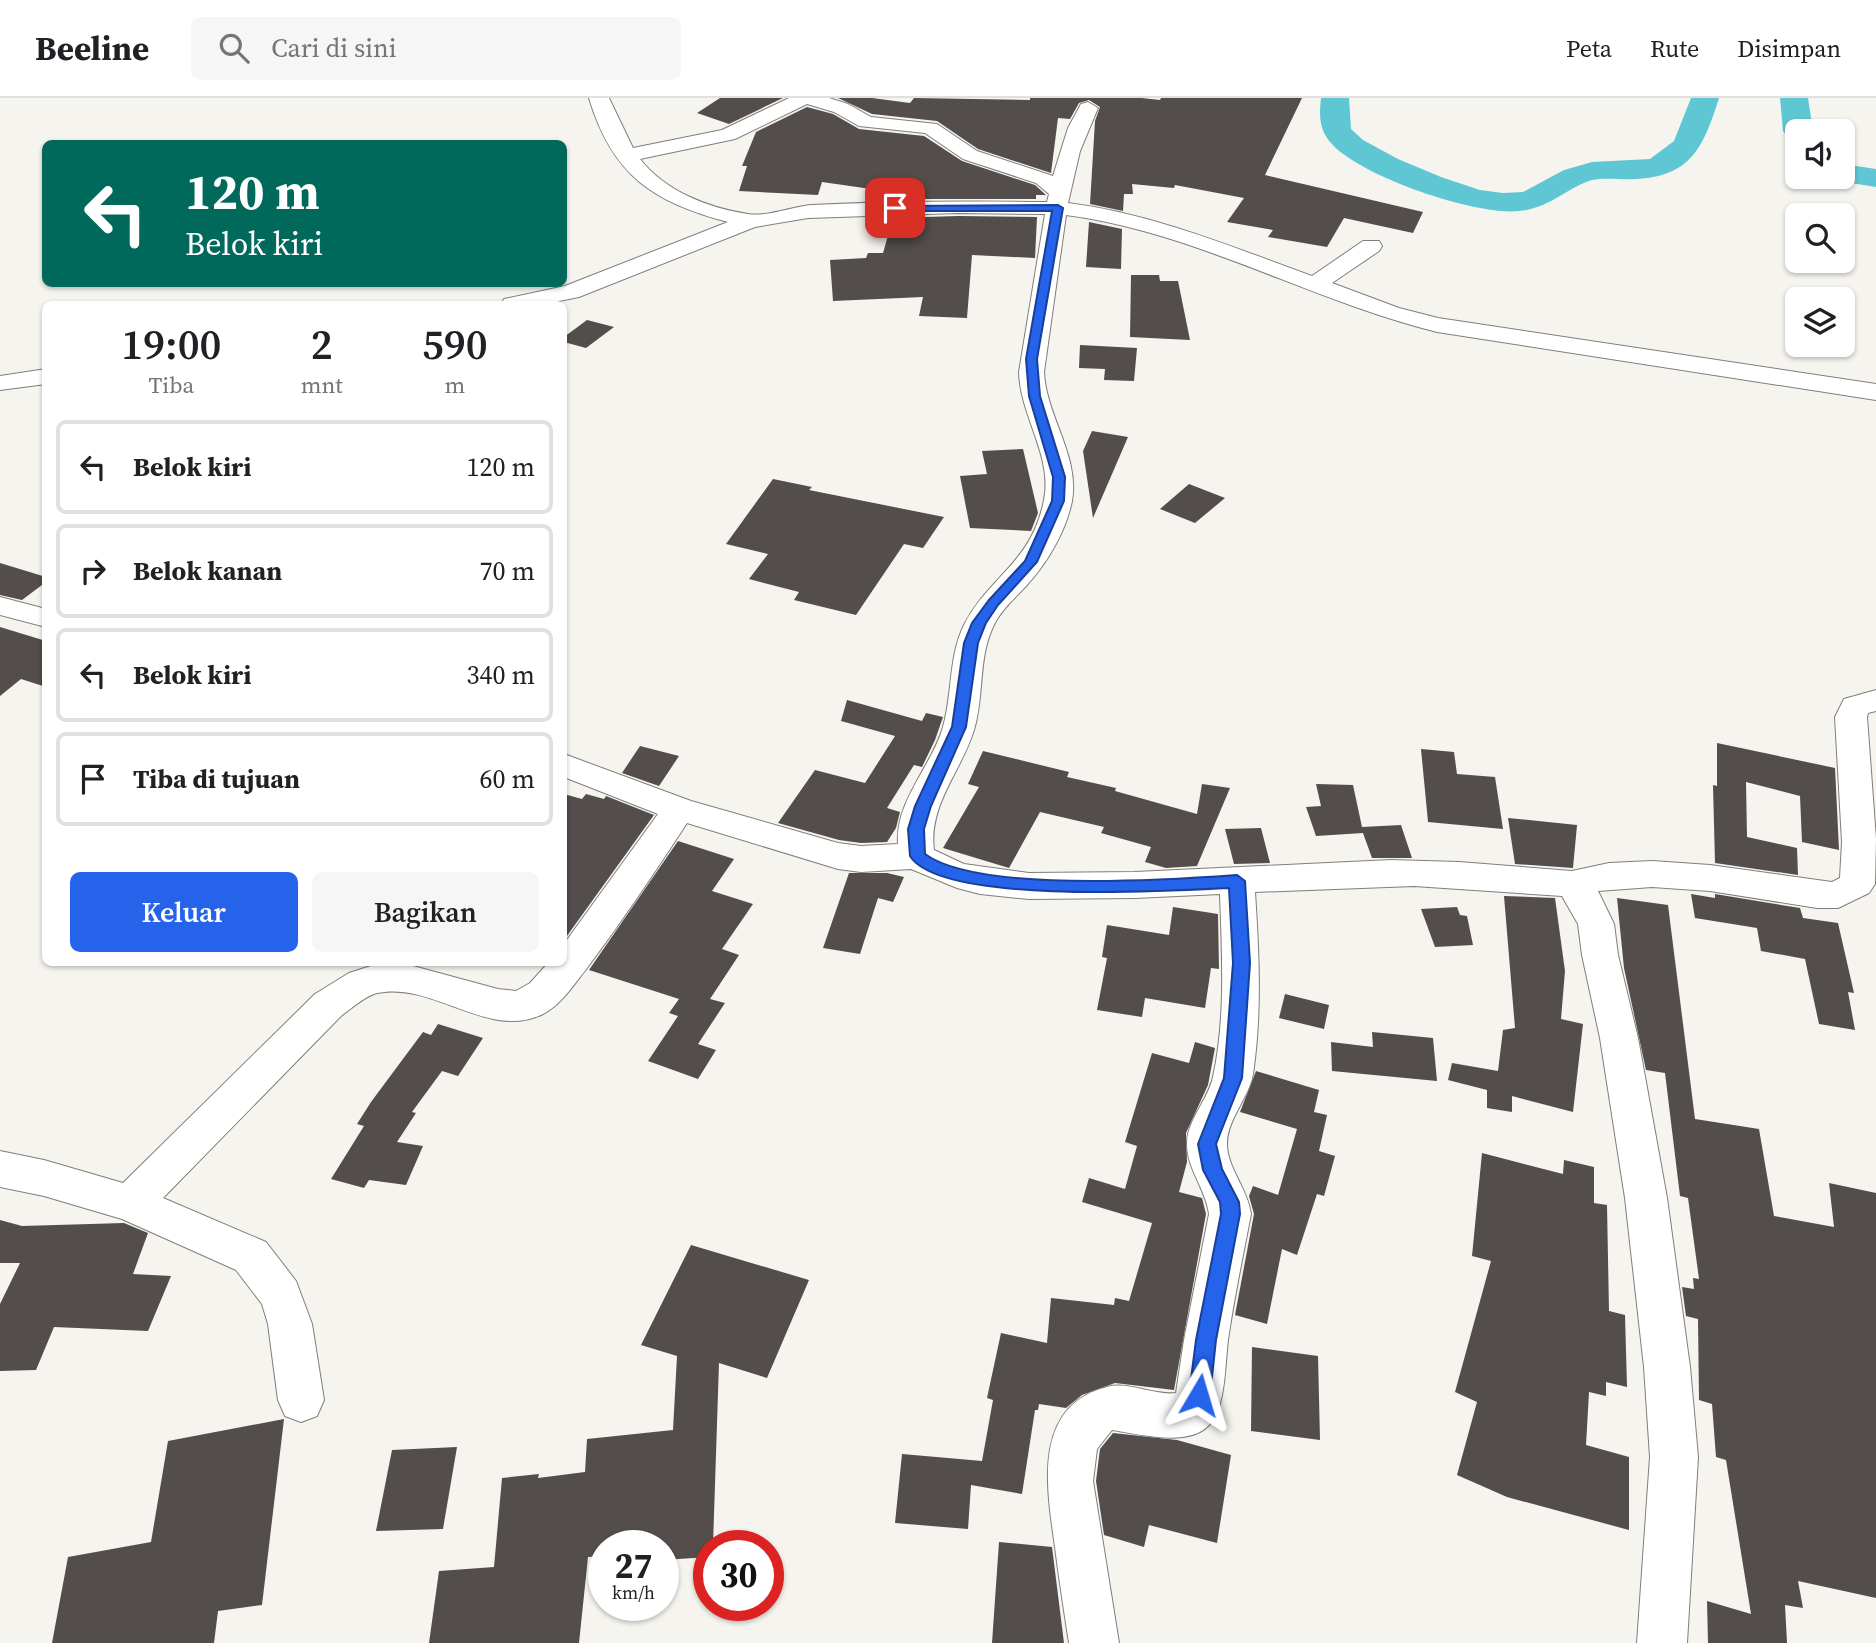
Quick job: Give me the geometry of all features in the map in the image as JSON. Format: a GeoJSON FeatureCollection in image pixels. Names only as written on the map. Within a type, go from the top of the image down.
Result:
{"type":"FeatureCollection","features":[{"type":"Feature","properties":{"kind":"street"},"geometry":{"type":"LineString","coordinates":[[599,98],[625,156],[643,178],[663,193],[713,212],[750,221]]}},
{"type":"Feature","properties":{"kind":"street"},"geometry":{"type":"LineString","coordinates":[[625,156],[728,135],[807,98],[841,108],[866,122],[930,128],[946,136],[970,155],[1044,179],[1059,199]]}},
{"type":"Feature","properties":{"kind":"street"},"geometry":{"type":"LineString","coordinates":[[918,856],[916,829],[923,806],[959,727],[971,643],[979,623],[993,603],[1031,562],[1058,501],[1059,477],[1034,396],[1032,359],[1059,199],[1075,140],[1088,108]]}},
{"type":"Feature","properties":{"kind":"street"},"geometry":{"type":"LineString","coordinates":[[527,301],[571,292],[750,221],[808,212],[960,202],[1059,199],[1136,220],[1197,232],[1323,279],[1391,313],[1437,326],[1876,393]]}},
{"type":"Feature","properties":{"kind":"street"},"geometry":{"type":"LineString","coordinates":[[713,212],[817,200],[960,202]]}},
{"type":"Feature","properties":{"kind":"street"},"geometry":{"type":"LineString","coordinates":[[1323,279],[1371,246]]}},
{"type":"Feature","properties":{"kind":"street"},"geometry":{"type":"LineString","coordinates":[[0,383],[42,377]]}},
{"type":"Feature","properties":{"kind":"street"},"geometry":{"type":"LineString","coordinates":[[0,606],[42,617]]}},
{"type":"Feature","properties":{"kind":"street"},"geometry":{"type":"LineString","coordinates":[[567,766],[679,809],[838,856],[874,859],[918,856],[930,866],[951,874],[1025,885],[1174,885],[1394,873],[1510,878],[1572,884],[1609,876],[1652,874],[1710,878],[1817,895],[1838,895],[1857,884],[1868,844],[1851,717],[1855,706],[1876,700]]}},
{"type":"Feature","properties":{"kind":"street"},"geometry":{"type":"LineString","coordinates":[[567,964],[679,809]]}},
{"type":"Feature","properties":{"kind":"street"},"geometry":{"type":"LineString","coordinates":[[1094,1643],[1070,1493],[1069,1463],[1079,1435],[1094,1414],[1102,1409],[1171,1416],[1184,1414],[1194,1408],[1199,1395],[1206,1340],[1230,1214],[1230,1202],[1213,1170],[1207,1144],[1233,1078],[1241,963],[1237,881]]}},
{"type":"Feature","properties":{"kind":"street"},"geometry":{"type":"LineString","coordinates":[[1572,884],[1586,902],[1596,924],[1600,955],[1619,1038],[1646,1198],[1667,1367],[1674,1457],[1662,1643]]}},
{"type":"Feature","properties":{"kind":"street"},"geometry":{"type":"LineString","coordinates":[[130,1203],[328,1005],[357,986],[373,979],[394,978],[504,1005],[532,1003],[543,994],[565,966]]}},
{"type":"Feature","properties":{"kind":"street"},"geometry":{"type":"LineString","coordinates":[[0,1169],[44,1178],[130,1203],[251,1256],[281,1295],[290,1324],[301,1400]]}},
{"type":"Feature","properties":{"kind":"building"},"geometry":{"type":"Polygon","coordinates":[[[720,98],[783,98],[729,124],[697,113],[720,98]]]}},
{"type":"Feature","properties":{"kind":"building"},"geometry":{"type":"Polygon","coordinates":[[[838,98],[872,98],[910,103],[914,98],[1302,98],[1265,175],[1423,212],[1413,233],[1344,218],[1327,247],[1268,237],[1273,230],[1227,222],[1244,198],[1175,185],[1174,188],[1132,184],[1133,194],[1124,194],[1123,211],[1090,204],[1095,121],[1100,107],[1089,100],[1079,103],[1070,119],[1058,118],[1051,173],[978,149],[937,121],[872,114],[838,98]]]}},
{"type":"Feature","properties":{"kind":"building"},"geometry":{"type":"Polygon","coordinates":[[[807,107],[833,114],[859,129],[924,136],[962,161],[1035,185],[1046,195],[1036,195],[1036,199],[897,199],[899,193],[822,182],[818,195],[739,191],[747,166],[742,166],[756,132],[807,107]]]}},
{"type":"Feature","properties":{"kind":"building"},"geometry":{"type":"Polygon","coordinates":[[[1037,217],[1035,258],[972,255],[967,318],[919,316],[923,297],[833,301],[830,260],[866,258],[868,253],[883,253],[893,218],[1037,217]]]}},
{"type":"Feature","properties":{"kind":"building"},"geometry":{"type":"Polygon","coordinates":[[[1089,222],[1122,229],[1121,269],[1086,267],[1089,222]]]}},
{"type":"Feature","properties":{"kind":"building"},"geometry":{"type":"Polygon","coordinates":[[[1131,275],[1159,275],[1160,281],[1178,281],[1190,340],[1130,337],[1131,275]]]}},
{"type":"Feature","properties":{"kind":"building"},"geometry":{"type":"Polygon","coordinates":[[[587,320],[614,327],[586,348],[567,343],[567,335],[587,320]]]}},
{"type":"Feature","properties":{"kind":"building"},"geometry":{"type":"Polygon","coordinates":[[[1080,345],[1137,348],[1134,381],[1104,380],[1105,369],[1079,368],[1080,345]]]}},
{"type":"Feature","properties":{"kind":"building"},"geometry":{"type":"Polygon","coordinates":[[[1092,431],[1128,437],[1093,518],[1083,451],[1092,431]]]}},
{"type":"Feature","properties":{"kind":"building"},"geometry":{"type":"Polygon","coordinates":[[[1023,449],[1038,513],[1031,531],[970,528],[960,476],[987,474],[982,451],[1023,449]]]}},
{"type":"Feature","properties":{"kind":"building"},"geometry":{"type":"Polygon","coordinates":[[[773,479],[812,487],[809,490],[944,517],[923,548],[904,544],[856,615],[794,600],[799,592],[749,579],[768,554],[726,544],[773,479]]]}},
{"type":"Feature","properties":{"kind":"building"},"geometry":{"type":"Polygon","coordinates":[[[1189,484],[1225,498],[1195,523],[1160,509],[1189,484]]]}},
{"type":"Feature","properties":{"kind":"building"},"geometry":{"type":"Polygon","coordinates":[[[0,563],[42,576],[42,585],[22,600],[0,595],[0,563]]]}},
{"type":"Feature","properties":{"kind":"building"},"geometry":{"type":"Polygon","coordinates":[[[0,627],[42,640],[42,686],[21,679],[0,696],[0,627]]]}},
{"type":"Feature","properties":{"kind":"building"},"geometry":{"type":"Polygon","coordinates":[[[847,700],[922,721],[926,713],[943,717],[922,767],[914,765],[887,808],[900,812],[896,828],[887,842],[839,840],[778,823],[815,770],[865,783],[895,736],[841,721],[847,700]]]}},
{"type":"Feature","properties":{"kind":"building"},"geometry":{"type":"Polygon","coordinates":[[[1717,743],[1835,768],[1839,850],[1802,842],[1800,796],[1746,782],[1747,837],[1797,848],[1798,875],[1715,863],[1713,785],[1717,786],[1717,743]]]}},
{"type":"Feature","properties":{"kind":"building"},"geometry":{"type":"Polygon","coordinates":[[[640,746],[679,756],[659,786],[622,773],[640,746]]]}},
{"type":"Feature","properties":{"kind":"building"},"geometry":{"type":"Polygon","coordinates":[[[1421,749],[1454,752],[1457,774],[1495,777],[1503,829],[1428,822],[1421,749]]]}},
{"type":"Feature","properties":{"kind":"building"},"geometry":{"type":"Polygon","coordinates":[[[983,751],[1069,772],[1067,777],[1116,788],[1115,791],[1197,814],[1202,784],[1230,788],[1197,866],[1166,868],[1145,862],[1151,847],[1101,833],[1104,827],[1040,812],[1009,868],[943,848],[979,787],[968,784],[983,751]]]}},
{"type":"Feature","properties":{"kind":"building"},"geometry":{"type":"Polygon","coordinates":[[[1316,784],[1353,785],[1362,827],[1401,825],[1412,858],[1372,858],[1363,833],[1316,836],[1306,807],[1321,806],[1316,784]]]}},
{"type":"Feature","properties":{"kind":"building"},"geometry":{"type":"Polygon","coordinates":[[[586,794],[604,799],[606,796],[654,815],[567,936],[567,795],[582,799],[586,794]]]}},
{"type":"Feature","properties":{"kind":"building"},"geometry":{"type":"Polygon","coordinates":[[[1508,818],[1577,825],[1573,868],[1515,864],[1508,818]]]}},
{"type":"Feature","properties":{"kind":"building"},"geometry":{"type":"Polygon","coordinates":[[[1261,828],[1270,863],[1234,864],[1225,829],[1261,828]]]}},
{"type":"Feature","properties":{"kind":"building"},"geometry":{"type":"Polygon","coordinates":[[[678,841],[734,859],[712,891],[753,904],[722,949],[739,955],[710,999],[725,1003],[698,1044],[716,1050],[698,1079],[648,1061],[678,1016],[669,1013],[679,999],[589,970],[678,841]]]}},
{"type":"Feature","properties":{"kind":"building"},"geometry":{"type":"Polygon","coordinates":[[[849,873],[887,873],[904,877],[893,902],[878,898],[860,954],[823,948],[849,873]]]}},
{"type":"Feature","properties":{"kind":"building"},"geometry":{"type":"Polygon","coordinates":[[[1691,894],[1715,898],[1715,894],[1800,908],[1803,918],[1838,923],[1854,993],[1848,992],[1855,1030],[1819,1024],[1805,959],[1761,951],[1757,928],[1695,918],[1691,894]]]}},
{"type":"Feature","properties":{"kind":"building"},"geometry":{"type":"Polygon","coordinates":[[[1504,896],[1555,898],[1565,971],[1561,1019],[1583,1024],[1573,1112],[1512,1096],[1512,1112],[1487,1108],[1487,1090],[1448,1080],[1452,1063],[1498,1071],[1503,1030],[1515,1028],[1504,896]]]}},
{"type":"Feature","properties":{"kind":"building"},"geometry":{"type":"Polygon","coordinates":[[[1617,898],[1668,905],[1695,1119],[1759,1129],[1774,1216],[1834,1227],[1829,1183],[1876,1193],[1876,1598],[1798,1581],[1803,1608],[1785,1605],[1787,1643],[1708,1643],[1707,1601],[1751,1614],[1726,1460],[1716,1457],[1712,1404],[1699,1400],[1698,1319],[1686,1316],[1682,1287],[1694,1289],[1693,1278],[1699,1279],[1688,1198],[1680,1196],[1665,1073],[1646,1070],[1624,968],[1617,898]]]}},
{"type":"Feature","properties":{"kind":"building"},"geometry":{"type":"Polygon","coordinates":[[[1173,907],[1218,914],[1219,969],[1211,968],[1205,1008],[1145,998],[1142,1017],[1097,1010],[1107,958],[1102,957],[1107,925],[1169,935],[1173,907]]]}},
{"type":"Feature","properties":{"kind":"building"},"geometry":{"type":"Polygon","coordinates":[[[1457,907],[1460,915],[1467,916],[1473,945],[1435,947],[1421,909],[1457,907]]]}},
{"type":"Feature","properties":{"kind":"building"},"geometry":{"type":"Polygon","coordinates":[[[1285,994],[1329,1005],[1324,1029],[1279,1018],[1285,994]]]}},
{"type":"Feature","properties":{"kind":"building"},"geometry":{"type":"Polygon","coordinates":[[[438,1024],[483,1038],[458,1076],[442,1071],[412,1112],[416,1113],[397,1142],[423,1146],[406,1185],[369,1180],[364,1188],[331,1179],[364,1126],[357,1124],[371,1102],[423,1032],[431,1035],[438,1024]]]}},
{"type":"Feature","properties":{"kind":"building"},"geometry":{"type":"Polygon","coordinates":[[[1372,1032],[1433,1038],[1437,1081],[1332,1071],[1331,1042],[1373,1047],[1372,1032]]]}},
{"type":"Feature","properties":{"kind":"building"},"geometry":{"type":"Polygon","coordinates":[[[1195,1042],[1215,1048],[1208,1085],[1186,1133],[1187,1162],[1179,1192],[1202,1198],[1206,1214],[1174,1390],[1115,1383],[1082,1395],[1066,1408],[1039,1404],[1038,1410],[1035,1410],[1022,1494],[971,1485],[968,1529],[895,1523],[902,1454],[982,1461],[993,1400],[987,1398],[1001,1333],[1047,1343],[1051,1298],[1114,1305],[1115,1298],[1129,1301],[1152,1223],[1082,1202],[1089,1178],[1125,1189],[1137,1146],[1125,1142],[1152,1053],[1189,1063],[1195,1042]]]}},
{"type":"Feature","properties":{"kind":"building"},"geometry":{"type":"Polygon","coordinates":[[[1256,1071],[1319,1090],[1314,1112],[1327,1115],[1319,1151],[1335,1156],[1324,1196],[1317,1194],[1297,1255],[1282,1249],[1267,1324],[1235,1315],[1254,1214],[1249,1196],[1253,1186],[1278,1195],[1297,1129],[1240,1112],[1256,1071]]]}},
{"type":"Feature","properties":{"kind":"building"},"geometry":{"type":"Polygon","coordinates":[[[1482,1153],[1563,1174],[1564,1160],[1594,1167],[1594,1203],[1607,1205],[1609,1311],[1625,1315],[1627,1387],[1606,1382],[1606,1396],[1589,1392],[1586,1445],[1629,1457],[1629,1530],[1507,1497],[1457,1475],[1477,1402],[1455,1392],[1491,1261],[1472,1256],[1482,1153]]]}},
{"type":"Feature","properties":{"kind":"building"},"geometry":{"type":"Polygon","coordinates":[[[0,1220],[22,1226],[124,1223],[148,1233],[133,1274],[171,1276],[148,1331],[54,1327],[36,1370],[0,1371],[0,1304],[20,1263],[0,1263],[0,1220]]]}},
{"type":"Feature","properties":{"kind":"building"},"geometry":{"type":"Polygon","coordinates":[[[691,1245],[809,1280],[767,1378],[719,1363],[713,1530],[693,1530],[693,1558],[679,1559],[679,1530],[588,1530],[588,1557],[579,1643],[429,1643],[439,1571],[494,1567],[502,1478],[539,1474],[538,1478],[585,1472],[587,1439],[673,1430],[677,1356],[641,1345],[691,1245]]]}},
{"type":"Feature","properties":{"kind":"building"},"geometry":{"type":"Polygon","coordinates":[[[1252,1347],[1318,1356],[1320,1440],[1251,1431],[1252,1347]]]}},
{"type":"Feature","properties":{"kind":"building"},"geometry":{"type":"Polygon","coordinates":[[[284,1419],[262,1605],[218,1611],[214,1643],[52,1643],[68,1557],[151,1542],[168,1441],[284,1419]]]}},
{"type":"Feature","properties":{"kind":"building"},"geometry":{"type":"Polygon","coordinates":[[[1113,1433],[1177,1440],[1231,1455],[1217,1543],[1149,1525],[1144,1547],[1104,1535],[1096,1481],[1100,1449],[1113,1433]]]}},
{"type":"Feature","properties":{"kind":"building"},"geometry":{"type":"Polygon","coordinates":[[[457,1447],[443,1529],[376,1531],[392,1450],[457,1447]]]}},
{"type":"Feature","properties":{"kind":"building"},"geometry":{"type":"Polygon","coordinates":[[[999,1542],[1052,1547],[1064,1643],[992,1643],[999,1542]]]}},
{"type":"Feature","properties":{"kind":"waterway"},"geometry":{"type":"LineString","coordinates":[[1335,98],[1334,119],[1342,138],[1368,156],[1468,196],[1503,202],[1533,199],[1583,173],[1642,170],[1661,166],[1678,155],[1689,141],[1705,98]]}},
{"type":"Feature","properties":{"kind":"waterway"},"geometry":{"type":"LineString","coordinates":[[1794,98],[1797,119]]}},
{"type":"Feature","properties":{"kind":"waterway"},"geometry":{"type":"LineString","coordinates":[[1855,175],[1876,178]]}},
{"type":"Feature","properties":{"kind":"route"},"geometry":{"type":"LineString","coordinates":[[895,208],[1058,208],[1032,359],[1032,380],[1034,396],[1059,477],[1058,501],[1031,562],[993,603],[979,623],[971,643],[959,727],[950,752],[923,806],[916,829],[915,847],[918,856],[930,866],[951,874],[1025,885],[1174,885],[1237,881],[1241,963],[1233,1078],[1207,1144],[1213,1170],[1223,1184],[1230,1202],[1230,1214],[1206,1340],[1199,1395]]}}]}
